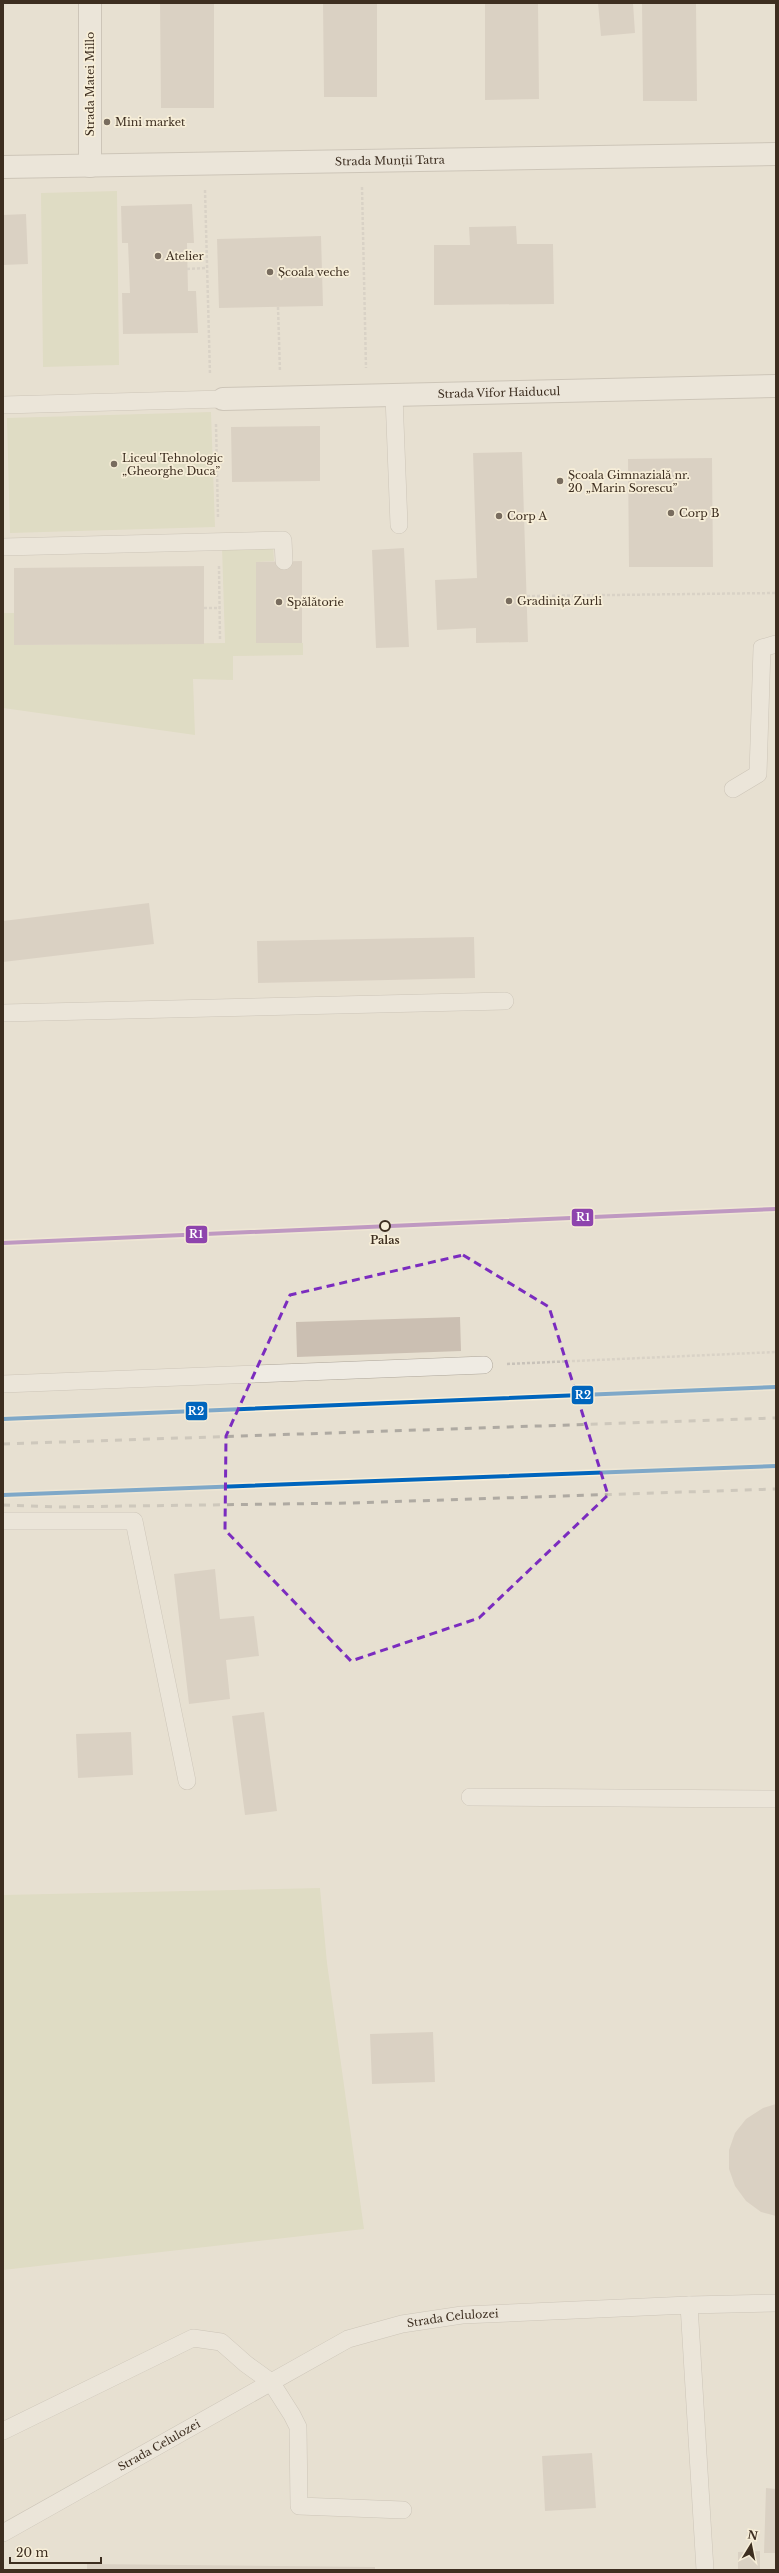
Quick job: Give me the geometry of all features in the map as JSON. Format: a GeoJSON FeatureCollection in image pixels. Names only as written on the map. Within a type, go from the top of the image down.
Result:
{"type":"FeatureCollection","features":[{"type":"Feature","properties":{"kind":"street","name":"Strada Matei Millo"},"geometry":{"type":"LineString","coordinates":[[90,3],[90,166]]}},
{"type":"Feature","properties":{"kind":"street","name":"Strada Munții Tatra"},"geometry":{"type":"LineString","coordinates":[[3,167],[776,154]]}},
{"type":"Feature","properties":{"kind":"street","name":"Strada Vifor Haiducul"},"geometry":{"type":"LineString","coordinates":[[216,400],[776,386]]}},
{"type":"Feature","properties":{"kind":"lane"},"geometry":{"type":"LineString","coordinates":[[394,396],[399,525]]}},
{"type":"Feature","properties":{"kind":"lane"},"geometry":{"type":"LineString","coordinates":[[3,405],[216,400]]}},
{"type":"Feature","properties":{"kind":"lane"},"geometry":{"type":"LineString","coordinates":[[3,546],[283,540],[284,561]]}},
{"type":"Feature","properties":{"kind":"lane"},"geometry":{"type":"LineString","coordinates":[[732,788],[758,774],[762,648],[776,644]]}},
{"type":"Feature","properties":{"kind":"lane"},"geometry":{"type":"LineString","coordinates":[[3,1013],[504,1001]]}},
{"type":"Feature","properties":{"kind":"lane"},"geometry":{"type":"LineString","coordinates":[[3,1384],[484,1365]]}},
{"type":"Feature","properties":{"kind":"lane"},"geometry":{"type":"LineString","coordinates":[[3,1521],[134,1521],[187,1781]]}},
{"type":"Feature","properties":{"kind":"lane"},"geometry":{"type":"LineString","coordinates":[[470,1797],[776,1800]]}},
{"type":"Feature","properties":{"kind":"lane","name":"Strada Celulozei"},"geometry":{"type":"LineString","coordinates":[[3,2533],[348,2339],[402,2324],[462,2315],[689,2305],[776,2303]]}},
{"type":"Feature","properties":{"kind":"lane"},"geometry":{"type":"LineString","coordinates":[[689,2305],[704,2570]]}},
{"type":"Feature","properties":{"kind":"lane"},"geometry":{"type":"LineString","coordinates":[[3,2431],[193,2338],[221,2342],[246,2364],[271,2382],[298,2427],[299,2506],[403,2510]]}},
{"type":"Feature","properties":{"kind":"path"},"geometry":{"type":"LineString","coordinates":[[362,161],[367,396]]}},
{"type":"Feature","properties":{"kind":"path"},"geometry":{"type":"LineString","coordinates":[[204,164],[207,268],[216,400]]}},
{"type":"Feature","properties":{"kind":"path"},"geometry":{"type":"LineString","coordinates":[[187,269],[207,268]]}},
{"type":"Feature","properties":{"kind":"path"},"geometry":{"type":"LineString","coordinates":[[278,307],[280,398]]}},
{"type":"Feature","properties":{"kind":"path"},"geometry":{"type":"LineString","coordinates":[[527,596],[776,593]]}},
{"type":"Feature","properties":{"kind":"path"},"geometry":{"type":"LineString","coordinates":[[204,608],[220,608]]}},
{"type":"Feature","properties":{"kind":"path"},"geometry":{"type":"LineString","coordinates":[[484,1365],[776,1352]]}},
{"type":"Feature","properties":{"kind":"highlighted area"},"geometry":{"type":"Polygon","coordinates":[[[463,1255],[549,1307],[608,1495],[479,1618],[351,1661],[225,1530],[226,1436],[290,1295],[463,1255]]]}},
{"type":"Feature","properties":{"kind":"green space"},"geometry":{"type":"Polygon","coordinates":[[[117,191],[119,365],[43,367],[41,193],[117,191]]]}},
{"type":"Feature","properties":{"kind":"green space"},"geometry":{"type":"Polygon","coordinates":[[[211,412],[215,527],[10,533],[7,418],[211,412]]]}},
{"type":"Feature","properties":{"kind":"green space"},"geometry":{"type":"Polygon","coordinates":[[[273,546],[274,561],[256,562],[256,643],[303,643],[303,655],[233,656],[233,680],[193,679],[195,735],[3,708],[3,613],[14,613],[14,645],[225,643],[222,547],[273,546]]]}},
{"type":"Feature","properties":{"kind":"green space"},"geometry":{"type":"Polygon","coordinates":[[[320,1888],[327,1963],[364,2229],[3,2270],[3,1895],[320,1888]]]}},
{"type":"Feature","properties":{"kind":"building"},"geometry":{"type":"Polygon","coordinates":[[[160,3],[214,3],[214,108],[161,108],[160,3]]]}},
{"type":"Feature","properties":{"kind":"building"},"geometry":{"type":"Polygon","coordinates":[[[323,3],[377,3],[377,97],[324,97],[323,3]]]}},
{"type":"Feature","properties":{"kind":"building"},"geometry":{"type":"Polygon","coordinates":[[[485,3],[538,3],[539,99],[485,100],[485,3]]]}},
{"type":"Feature","properties":{"kind":"building"},"geometry":{"type":"Polygon","coordinates":[[[598,3],[633,3],[635,33],[601,36],[598,3]]]}},
{"type":"Feature","properties":{"kind":"building"},"geometry":{"type":"Polygon","coordinates":[[[642,3],[696,3],[697,101],[643,101],[642,3]]]}},
{"type":"Feature","properties":{"kind":"building","name":"Atelier"},"geometry":{"type":"Polygon","coordinates":[[[192,204],[194,243],[187,243],[188,291],[196,291],[198,333],[123,334],[122,293],[130,293],[128,243],[122,243],[121,206],[192,204]]]}},
{"type":"Feature","properties":{"kind":"building"},"geometry":{"type":"Polygon","coordinates":[[[26,214],[28,264],[3,265],[3,215],[26,214]]]}},
{"type":"Feature","properties":{"kind":"building"},"geometry":{"type":"Polygon","coordinates":[[[516,226],[517,244],[553,244],[554,304],[434,305],[434,245],[470,245],[469,227],[516,226]]]}},
{"type":"Feature","properties":{"kind":"building","name":"Școala veche"},"geometry":{"type":"Polygon","coordinates":[[[321,236],[323,306],[219,308],[217,239],[321,236]]]}},
{"type":"Feature","properties":{"kind":"building"},"geometry":{"type":"Polygon","coordinates":[[[320,426],[320,481],[232,482],[231,427],[320,426]]]}},
{"type":"Feature","properties":{"kind":"building","name":"Corp A"},"geometry":{"type":"Polygon","coordinates":[[[522,452],[528,642],[476,643],[476,628],[437,630],[435,580],[477,578],[473,453],[522,452]]]}},
{"type":"Feature","properties":{"kind":"building","name":"Corp B"},"geometry":{"type":"Polygon","coordinates":[[[712,458],[713,567],[629,567],[628,459],[712,458]]]}},
{"type":"Feature","properties":{"kind":"building"},"geometry":{"type":"Polygon","coordinates":[[[404,548],[409,647],[376,648],[372,550],[404,548]]]}},
{"type":"Feature","properties":{"kind":"building","name":"Spălătorie"},"geometry":{"type":"Polygon","coordinates":[[[302,561],[302,643],[256,643],[256,562],[302,561]]]}},
{"type":"Feature","properties":{"kind":"building"},"geometry":{"type":"Polygon","coordinates":[[[204,566],[204,644],[14,645],[14,568],[204,566]]]}},
{"type":"Feature","properties":{"kind":"building"},"geometry":{"type":"Polygon","coordinates":[[[149,903],[154,944],[3,962],[3,921],[149,903]]]}},
{"type":"Feature","properties":{"kind":"building"},"geometry":{"type":"Polygon","coordinates":[[[474,937],[475,978],[258,983],[257,941],[474,937]]]}},
{"type":"Feature","properties":{"kind":"building"},"geometry":{"type":"Polygon","coordinates":[[[460,1317],[461,1351],[297,1357],[296,1322],[460,1317]]]}},
{"type":"Feature","properties":{"kind":"building"},"geometry":{"type":"Polygon","coordinates":[[[215,1569],[220,1619],[254,1616],[259,1656],[226,1660],[230,1699],[189,1704],[174,1574],[215,1569]]]}},
{"type":"Feature","properties":{"kind":"building"},"geometry":{"type":"Polygon","coordinates":[[[264,1712],[277,1811],[245,1815],[232,1716],[264,1712]]]}},
{"type":"Feature","properties":{"kind":"building"},"geometry":{"type":"Polygon","coordinates":[[[131,1732],[133,1775],[78,1778],[76,1734],[131,1732]]]}},
{"type":"Feature","properties":{"kind":"building"},"geometry":{"type":"Polygon","coordinates":[[[433,2032],[435,2082],[372,2084],[370,2034],[433,2032]]]}},
{"type":"Feature","properties":{"kind":"building"},"geometry":{"type":"Polygon","coordinates":[[[776,2104],[776,2216],[761,2212],[746,2201],[735,2186],[729,2169],[729,2150],[735,2133],[746,2119],[763,2108],[776,2104]]]}},
{"type":"Feature","properties":{"kind":"building"},"geometry":{"type":"Polygon","coordinates":[[[592,2453],[596,2508],[545,2511],[542,2456],[592,2453]]]}},
{"type":"Feature","properties":{"kind":"building"},"geometry":{"type":"Polygon","coordinates":[[[766,2488],[776,2489],[776,2553],[764,2553],[766,2488]]]}},
{"type":"Feature","properties":{"kind":"building"},"geometry":{"type":"Polygon","coordinates":[[[760,2551],[760,2570],[738,2570],[738,2552],[760,2551]]]}},
{"type":"Feature","properties":{"kind":"building"},"geometry":{"type":"Polygon","coordinates":[[[87,2564],[375,2567],[375,2570],[87,2570],[87,2564]]]}},
{"type":"Feature","properties":{"kind":"railway"},"geometry":{"type":"LineString","coordinates":[[3,1243],[776,1209]]}},
{"type":"Feature","properties":{"kind":"railway"},"geometry":{"type":"LineString","coordinates":[[3,1444],[776,1418]]}},
{"type":"Feature","properties":{"kind":"railway"},"geometry":{"type":"LineString","coordinates":[[3,1495],[776,1466]]}},
{"type":"Feature","properties":{"kind":"railway"},"geometry":{"type":"LineString","coordinates":[[3,1505],[57,1507],[351,1503],[776,1489]]}},
{"type":"Feature","properties":{"kind":"transit line","name":"R1"},"geometry":{"type":"LineString","coordinates":[[3,1243],[776,1209]]}},
{"type":"Feature","properties":{"kind":"transit line","name":"R2"},"geometry":{"type":"LineString","coordinates":[[3,1419],[776,1387]]}},
{"type":"Feature","properties":{"kind":"transit line","name":"R2"},"geometry":{"type":"LineString","coordinates":[[3,1495],[776,1466]]}},
{"type":"Feature","properties":{"kind":"place","name":"Mini market"},"geometry":{"type":"Point","coordinates":[107,122]}},
{"type":"Feature","properties":{"kind":"place","name":"Atelier"},"geometry":{"type":"Point","coordinates":[158,256]}},
{"type":"Feature","properties":{"kind":"place","name":"Școala veche"},"geometry":{"type":"Point","coordinates":[270,272]}},
{"type":"Feature","properties":{"kind":"place","name":"Liceul Tehnologic „Gheorghe Duca”"},"geometry":{"type":"Point","coordinates":[114,464]}},
{"type":"Feature","properties":{"kind":"place","name":"Școala Gimnazială nr. 20 „Marin Sorescu”"},"geometry":{"type":"Point","coordinates":[560,481]}},
{"type":"Feature","properties":{"kind":"place","name":"Corp B"},"geometry":{"type":"Point","coordinates":[671,513]}},
{"type":"Feature","properties":{"kind":"place","name":"Corp A"},"geometry":{"type":"Point","coordinates":[499,516]}},
{"type":"Feature","properties":{"kind":"place","name":"Gradinița Zurli"},"geometry":{"type":"Point","coordinates":[509,601]}},
{"type":"Feature","properties":{"kind":"place","name":"Spălătorie"},"geometry":{"type":"Point","coordinates":[279,602]}},
{"type":"Feature","properties":{"kind":"place","name":"Palas"},"geometry":{"type":"Point","coordinates":[385,1226]}}]}
